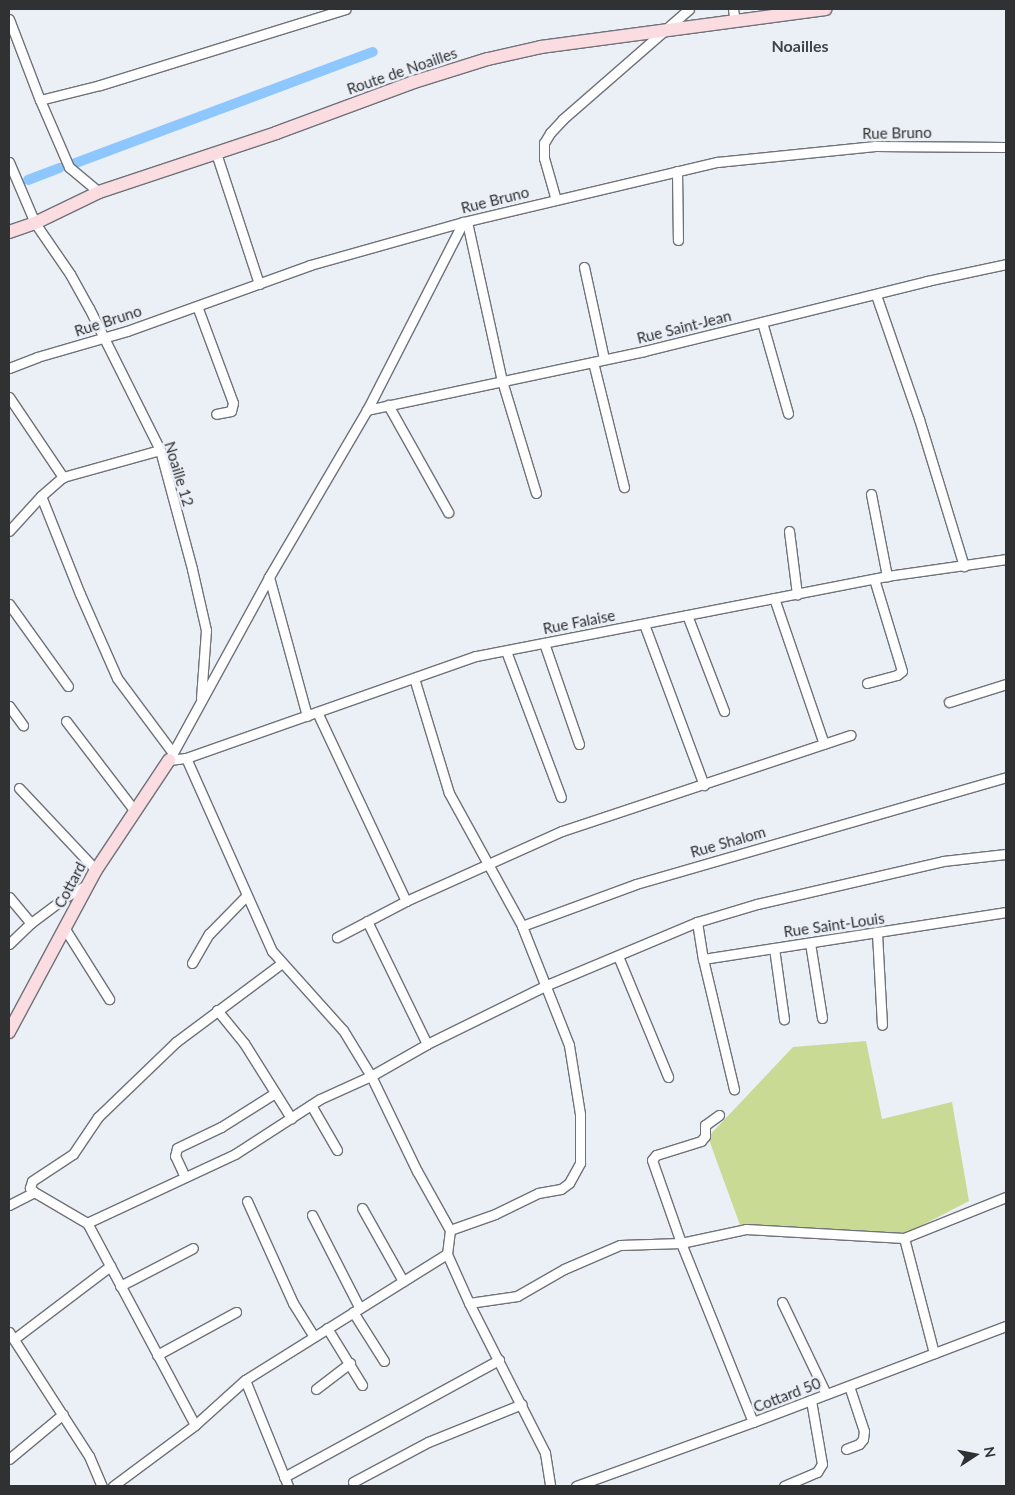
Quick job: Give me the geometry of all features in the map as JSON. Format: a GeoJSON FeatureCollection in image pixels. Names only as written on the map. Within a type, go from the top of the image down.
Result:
{"type":"FeatureCollection","features":[{"type":"Feature","properties":{"kind":"street"},"geometry":{"type":"LineString","coordinates":[[40,100],[100,85],[345,9]]}},
{"type":"Feature","properties":{"kind":"street"},"geometry":{"type":"LineString","coordinates":[[556,200],[544,158],[544,143],[550,133],[563,118],[689,9]]}},
{"type":"Feature","properties":{"kind":"street","name":"Route de Noailles"},"geometry":{"type":"LineString","coordinates":[[9,232],[35,223],[100,192],[216,153],[414,82],[488,59],[541,46],[665,29],[734,15],[824,9]]}},
{"type":"Feature","properties":{"kind":"street"},"geometry":{"type":"LineString","coordinates":[[9,19],[40,100],[69,167],[100,192]]}},
{"type":"Feature","properties":{"kind":"street","name":"Rue Bruno"},"geometry":{"type":"LineString","coordinates":[[9,368],[37,357],[104,338],[310,265],[465,222],[717,162],[875,146],[1006,147]]}},
{"type":"Feature","properties":{"kind":"street"},"geometry":{"type":"LineString","coordinates":[[216,153],[259,284]]}},
{"type":"Feature","properties":{"kind":"street","name":"Noaille 12"},"geometry":{"type":"LineString","coordinates":[[9,162],[35,223],[70,274],[160,450],[192,568],[206,630],[201,701]]}},
{"type":"Feature","properties":{"kind":"street"},"geometry":{"type":"LineString","coordinates":[[677,171],[678,240]]}},
{"type":"Feature","properties":{"kind":"street"},"geometry":{"type":"LineString","coordinates":[[465,222],[502,381],[536,493]]}},
{"type":"Feature","properties":{"kind":"street"},"geometry":{"type":"LineString","coordinates":[[41,496],[80,594],[117,678],[171,756],[269,577],[367,410],[465,222]]}},
{"type":"Feature","properties":{"kind":"street","name":"Rue Saint-Jean"},"geometry":{"type":"LineString","coordinates":[[367,410],[594,362],[1006,264]]}},
{"type":"Feature","properties":{"kind":"street"},"geometry":{"type":"LineString","coordinates":[[584,267],[604,359]]}},
{"type":"Feature","properties":{"kind":"street"},"geometry":{"type":"LineString","coordinates":[[876,295],[919,418],[964,566]]}},
{"type":"Feature","properties":{"kind":"street"},"geometry":{"type":"LineString","coordinates":[[196,306],[233,403],[231,411],[216,414]]}},
{"type":"Feature","properties":{"kind":"street"},"geometry":{"type":"LineString","coordinates":[[762,322],[788,413]]}},
{"type":"Feature","properties":{"kind":"street"},"geometry":{"type":"LineString","coordinates":[[594,362],[624,487]]}},
{"type":"Feature","properties":{"kind":"street"},"geometry":{"type":"LineString","coordinates":[[9,397],[63,477]]}},
{"type":"Feature","properties":{"kind":"street"},"geometry":{"type":"LineString","coordinates":[[388,405],[448,512]]}},
{"type":"Feature","properties":{"kind":"street"},"geometry":{"type":"LineString","coordinates":[[9,531],[41,496],[63,477],[160,450]]}},
{"type":"Feature","properties":{"kind":"street"},"geometry":{"type":"LineString","coordinates":[[870,494],[887,576]]}},
{"type":"Feature","properties":{"kind":"street"},"geometry":{"type":"LineString","coordinates":[[789,531],[797,594]]}},
{"type":"Feature","properties":{"kind":"street","name":"Rue Falaise"},"geometry":{"type":"LineString","coordinates":[[171,756],[186,758],[476,656],[887,576],[1006,559]]}},
{"type":"Feature","properties":{"kind":"street"},"geometry":{"type":"LineString","coordinates":[[269,577],[307,716]]}},
{"type":"Feature","properties":{"kind":"street"},"geometry":{"type":"LineString","coordinates":[[867,683],[897,675],[902,671],[874,579]]}},
{"type":"Feature","properties":{"kind":"street"},"geometry":{"type":"LineString","coordinates":[[774,598],[824,744]]}},
{"type":"Feature","properties":{"kind":"street"},"geometry":{"type":"LineString","coordinates":[[9,604],[68,686]]}},
{"type":"Feature","properties":{"kind":"street"},"geometry":{"type":"LineString","coordinates":[[687,615],[724,711]]}},
{"type":"Feature","properties":{"kind":"street"},"geometry":{"type":"LineString","coordinates":[[644,624],[704,785]]}},
{"type":"Feature","properties":{"kind":"street"},"geometry":{"type":"LineString","coordinates":[[544,643],[580,744]]}},
{"type":"Feature","properties":{"kind":"street"},"geometry":{"type":"LineString","coordinates":[[506,651],[561,797]]}},
{"type":"Feature","properties":{"kind":"street"},"geometry":{"type":"LineString","coordinates":[[414,678],[449,793],[486,865],[522,926],[547,985],[569,1045],[574,1066],[580,1114],[580,1163],[569,1183],[562,1189],[538,1193],[495,1214],[450,1230]]}},
{"type":"Feature","properties":{"kind":"street"},"geometry":{"type":"LineString","coordinates":[[950,702],[1006,684]]}},
{"type":"Feature","properties":{"kind":"street"},"geometry":{"type":"LineString","coordinates":[[9,706],[23,725]]}},
{"type":"Feature","properties":{"kind":"street"},"geometry":{"type":"LineString","coordinates":[[317,712],[406,902]]}},
{"type":"Feature","properties":{"kind":"street"},"geometry":{"type":"LineString","coordinates":[[66,721],[134,810]]}},
{"type":"Feature","properties":{"kind":"street"},"geometry":{"type":"LineString","coordinates":[[337,937],[406,902],[562,831],[704,785],[850,734]]}},
{"type":"Feature","properties":{"kind":"street","name":"Cottard"},"geometry":{"type":"LineString","coordinates":[[9,1032],[87,885],[134,810],[171,756]]}},
{"type":"Feature","properties":{"kind":"street"},"geometry":{"type":"LineString","coordinates":[[186,758],[266,940],[282,963],[343,1030],[371,1076],[418,1171],[450,1230],[447,1254],[469,1303],[522,1404],[545,1453],[550,1486]]}},
{"type":"Feature","properties":{"kind":"street","name":"Rue Shalom"},"geometry":{"type":"LineString","coordinates":[[522,926],[646,881],[1006,777]]}},
{"type":"Feature","properties":{"kind":"street"},"geometry":{"type":"LineString","coordinates":[[19,788],[96,870]]}},
{"type":"Feature","properties":{"kind":"street"},"geometry":{"type":"LineString","coordinates":[[87,1223],[235,1154],[311,1105],[371,1076],[427,1044],[547,985],[697,922],[757,904],[943,861],[1006,854]]}},
{"type":"Feature","properties":{"kind":"street"},"geometry":{"type":"LineString","coordinates":[[9,944],[32,923],[67,896],[87,885]]}},
{"type":"Feature","properties":{"kind":"street"},"geometry":{"type":"LineString","coordinates":[[192,963],[209,934],[247,895]]}},
{"type":"Feature","properties":{"kind":"street"},"geometry":{"type":"LineString","coordinates":[[9,897],[32,923]]}},
{"type":"Feature","properties":{"kind":"street","name":"Rue Saint-Louis"},"geometry":{"type":"LineString","coordinates":[[703,959],[1006,912]]}},
{"type":"Feature","properties":{"kind":"street"},"geometry":{"type":"LineString","coordinates":[[367,921],[427,1044]]}},
{"type":"Feature","properties":{"kind":"street"},"geometry":{"type":"LineString","coordinates":[[697,922],[703,959],[734,1089]]}},
{"type":"Feature","properties":{"kind":"street"},"geometry":{"type":"LineString","coordinates":[[65,929],[109,999]]}},
{"type":"Feature","properties":{"kind":"street"},"geometry":{"type":"LineString","coordinates":[[877,933],[882,1025]]}},
{"type":"Feature","properties":{"kind":"street"},"geometry":{"type":"LineString","coordinates":[[810,943],[822,1018]]}},
{"type":"Feature","properties":{"kind":"street"},"geometry":{"type":"LineString","coordinates":[[774,948],[784,1018]]}},
{"type":"Feature","properties":{"kind":"street"},"geometry":{"type":"LineString","coordinates":[[618,956],[668,1077]]}},
{"type":"Feature","properties":{"kind":"street"},"geometry":{"type":"LineString","coordinates":[[195,1425],[87,1223],[30,1188],[32,1181],[73,1154],[98,1117],[176,1042],[282,963]]}},
{"type":"Feature","properties":{"kind":"street"},"geometry":{"type":"LineString","coordinates":[[217,1010],[244,1043],[291,1118]]}},
{"type":"Feature","properties":{"kind":"street"},"geometry":{"type":"LineString","coordinates":[[185,1177],[175,1156],[177,1148],[220,1127],[275,1093]]}},
{"type":"Feature","properties":{"kind":"street"},"geometry":{"type":"LineString","coordinates":[[311,1105],[337,1150]]}},
{"type":"Feature","properties":{"kind":"street"},"geometry":{"type":"LineString","coordinates":[[720,1115],[705,1125],[705,1136],[701,1141],[656,1155],[652,1160],[681,1243],[753,1422]]}},
{"type":"Feature","properties":{"kind":"street"},"geometry":{"type":"LineString","coordinates":[[9,1205],[34,1192]]}},
{"type":"Feature","properties":{"kind":"street"},"geometry":{"type":"LineString","coordinates":[[469,1303],[517,1296],[564,1269],[620,1246],[681,1243],[746,1229],[904,1238],[1006,1197]]}},
{"type":"Feature","properties":{"kind":"street"},"geometry":{"type":"LineString","coordinates":[[247,1201],[293,1303],[314,1336]]}},
{"type":"Feature","properties":{"kind":"street"},"geometry":{"type":"LineString","coordinates":[[362,1208],[403,1281]]}},
{"type":"Feature","properties":{"kind":"street"},"geometry":{"type":"LineString","coordinates":[[312,1215],[356,1310],[384,1361]]}},
{"type":"Feature","properties":{"kind":"street"},"geometry":{"type":"LineString","coordinates":[[904,1238],[934,1353]]}},
{"type":"Feature","properties":{"kind":"street"},"geometry":{"type":"LineString","coordinates":[[120,1286],[193,1248]]}},
{"type":"Feature","properties":{"kind":"street"},"geometry":{"type":"LineString","coordinates":[[113,1486],[124,1483],[195,1425],[245,1380],[447,1254]]}},
{"type":"Feature","properties":{"kind":"street"},"geometry":{"type":"LineString","coordinates":[[102,1486],[89,1456],[11,1336],[110,1266]]}},
{"type":"Feature","properties":{"kind":"street"},"geometry":{"type":"LineString","coordinates":[[782,1302],[826,1394]]}},
{"type":"Feature","properties":{"kind":"street"},"geometry":{"type":"LineString","coordinates":[[157,1355],[236,1312]]}},
{"type":"Feature","properties":{"kind":"street","name":"Cottard 50"},"geometry":{"type":"LineString","coordinates":[[576,1486],[753,1422],[1006,1326]]}},
{"type":"Feature","properties":{"kind":"street"},"geometry":{"type":"LineString","coordinates":[[327,1328],[362,1385]]}},
{"type":"Feature","properties":{"kind":"street"},"geometry":{"type":"LineString","coordinates":[[284,1477],[499,1360]]}},
{"type":"Feature","properties":{"kind":"street"},"geometry":{"type":"LineString","coordinates":[[316,1389],[350,1363]]}},
{"type":"Feature","properties":{"kind":"street"},"geometry":{"type":"LineString","coordinates":[[245,1380],[288,1486]]}},
{"type":"Feature","properties":{"kind":"street"},"geometry":{"type":"LineString","coordinates":[[846,1449],[859,1444],[863,1438],[864,1431],[849,1386]]}},
{"type":"Feature","properties":{"kind":"street"},"geometry":{"type":"LineString","coordinates":[[784,1486],[817,1472],[822,1464],[810,1400]]}},
{"type":"Feature","properties":{"kind":"street"},"geometry":{"type":"LineString","coordinates":[[353,1482],[428,1442],[522,1404]]}},
{"type":"Feature","properties":{"kind":"street"},"geometry":{"type":"LineString","coordinates":[[9,1459],[63,1414]]}},
{"type":"Feature","properties":{"kind":"green space"},"geometry":{"type":"Polygon","coordinates":[[[866,1041],[882,1119],[952,1102],[969,1201],[907,1233],[740,1225],[708,1137],[793,1047],[866,1041]]]}},
{"type":"Feature","properties":{"kind":"waterway"},"geometry":{"type":"LineString","coordinates":[[73,164],[373,52]]}},
{"type":"Feature","properties":{"kind":"waterway"},"geometry":{"type":"LineString","coordinates":[[28,180],[60,168]]}},
{"type":"Feature","properties":{"kind":"district","name":"Noailles"},"geometry":{"type":"Point","coordinates":[800,46]}}]}
